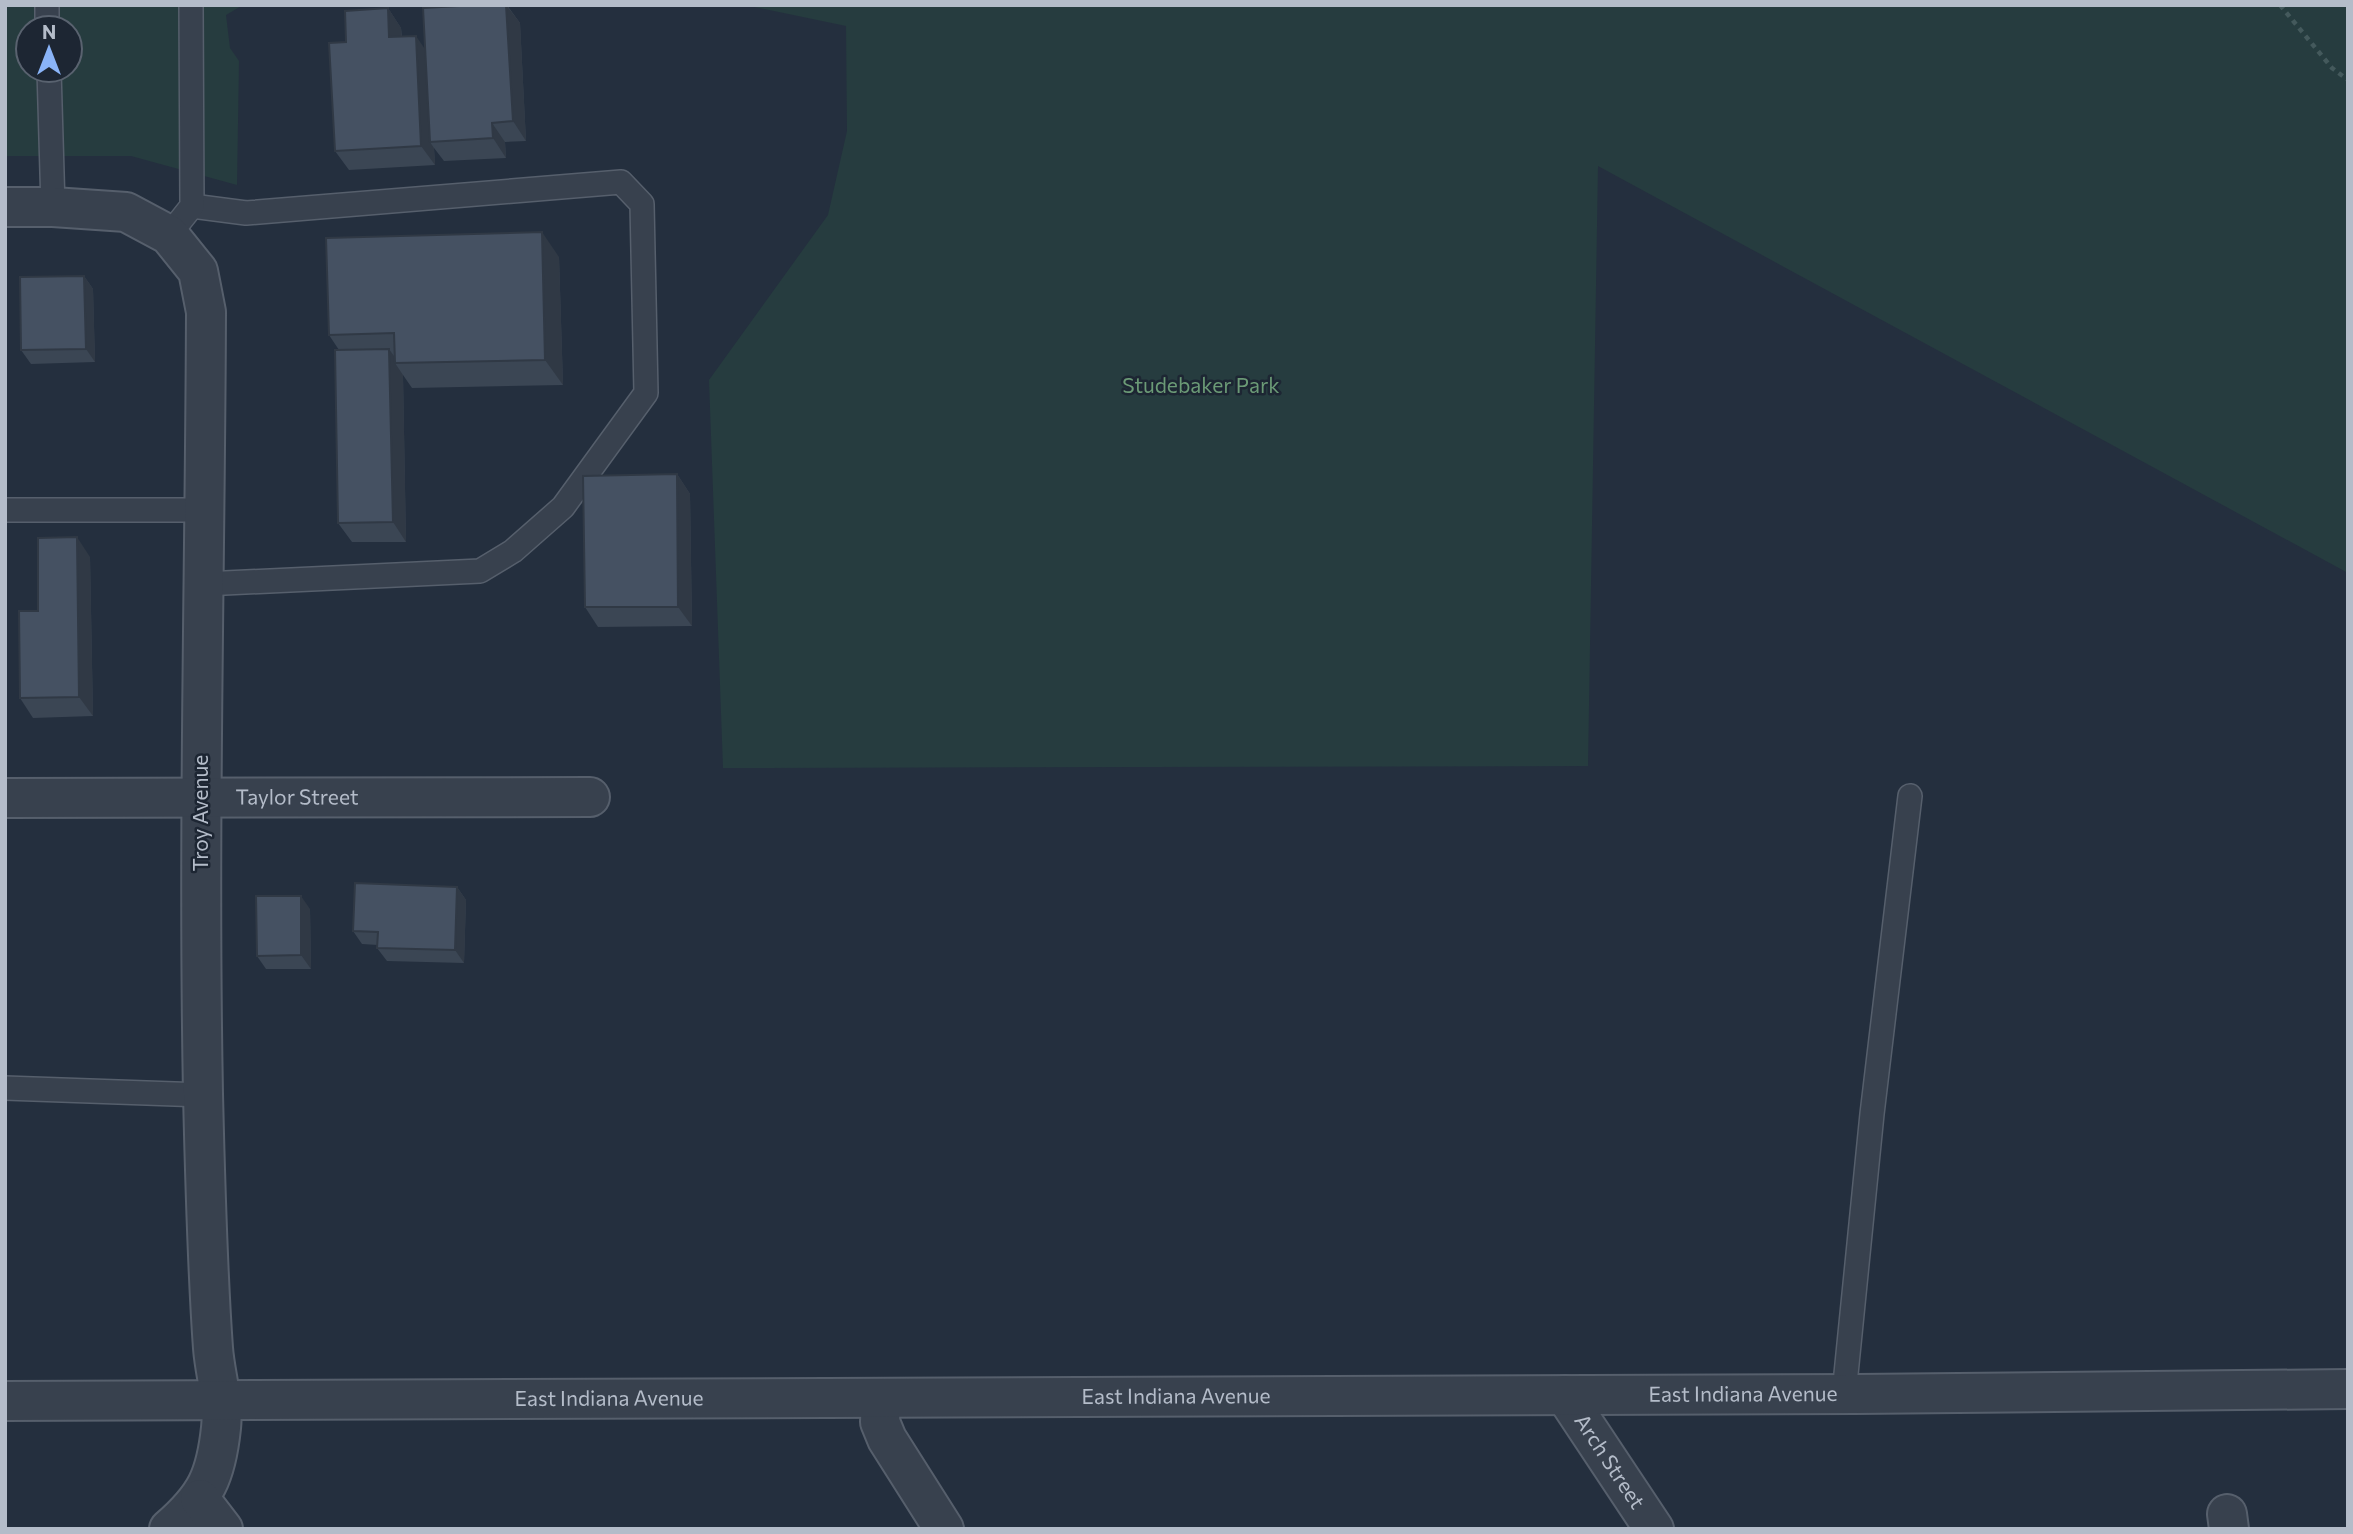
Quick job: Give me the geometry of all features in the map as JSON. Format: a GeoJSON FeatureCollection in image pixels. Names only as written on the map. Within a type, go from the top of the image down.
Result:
{"type":"FeatureCollection","features":[{"type":"Feature","properties":{"kind":"street"},"geometry":{"type":"LineString","coordinates":[[5,207],[125,212],[181,221]]}},
{"type":"Feature","properties":{"kind":"street","name":"Troy Avenue"},"geometry":{"type":"LineString","coordinates":[[181,221],[198,271],[206,312],[201,799],[204,1095],[213,1351],[222,1401],[216,1457],[211,1478],[200,1499]]}},
{"type":"Feature","properties":{"kind":"street","name":"Taylor Street"},"geometry":{"type":"LineString","coordinates":[[5,798],[590,797]]}},
{"type":"Feature","properties":{"kind":"street","name":"East Indiana Avenue"},"geometry":{"type":"LineString","coordinates":[[5,1401],[1844,1394],[2348,1389]]}},
{"type":"Feature","properties":{"kind":"street","name":"Arch Street"},"geometry":{"type":"LineString","coordinates":[[1565,1395],[1654,1529]]}},
{"type":"Feature","properties":{"kind":"street"},"geometry":{"type":"LineString","coordinates":[[881,1398],[880,1422],[887,1439],[944,1529]]}},
{"type":"Feature","properties":{"kind":"street"},"geometry":{"type":"LineString","coordinates":[[169,1529],[200,1499],[223,1529]]}},
{"type":"Feature","properties":{"kind":"lane"},"geometry":{"type":"LineString","coordinates":[[191,5],[181,221],[621,181],[642,204],[646,393],[563,506],[513,551],[480,571],[204,584]]}},
{"type":"Feature","properties":{"kind":"lane"},"geometry":{"type":"LineString","coordinates":[[49,84],[53,207]]}},
{"type":"Feature","properties":{"kind":"lane"},"geometry":{"type":"LineString","coordinates":[[5,510],[205,510]]}},
{"type":"Feature","properties":{"kind":"lane"},"geometry":{"type":"LineString","coordinates":[[1844,1394],[1872,1114],[1910,796]]}},
{"type":"Feature","properties":{"kind":"lane"},"geometry":{"type":"LineString","coordinates":[[5,1088],[204,1095]]}},
{"type":"Feature","properties":{"kind":"path"},"geometry":{"type":"LineString","coordinates":[[2280,5],[2332,68],[2348,80]]}},
{"type":"Feature","properties":{"kind":"green space"},"geometry":{"type":"Polygon","coordinates":[[[5,5],[243,5],[226,15],[230,48],[239,61],[237,185],[131,156],[5,156],[5,5]]]}},
{"type":"Feature","properties":{"kind":"green space","name":"Studebaker Park"},"geometry":{"type":"Polygon","coordinates":[[[745,5],[2348,5],[2348,573],[1598,166],[1588,766],[723,768],[709,380],[828,215],[847,131],[846,26],[745,5]]]}},
{"type":"Feature","properties":{"kind":"building"},"geometry":{"type":"Polygon","coordinates":[[[506,5],[513,121],[492,123],[493,138],[430,142],[423,8],[506,5]]]}},
{"type":"Feature","properties":{"kind":"building"},"geometry":{"type":"Polygon","coordinates":[[[388,8],[389,37],[416,36],[421,146],[335,151],[329,43],[346,42],[345,11],[388,8]]]}},
{"type":"Feature","properties":{"kind":"building"},"geometry":{"type":"Polygon","coordinates":[[[542,232],[545,360],[395,363],[394,333],[329,335],[326,238],[542,232]]]}},
{"type":"Feature","properties":{"kind":"building"},"geometry":{"type":"Polygon","coordinates":[[[84,276],[86,349],[21,350],[20,277],[84,276]]]}},
{"type":"Feature","properties":{"kind":"building"},"geometry":{"type":"Polygon","coordinates":[[[389,349],[393,522],[338,523],[335,350],[389,349]]]}},
{"type":"Feature","properties":{"kind":"building"},"geometry":{"type":"Polygon","coordinates":[[[677,474],[678,607],[585,607],[583,476],[677,474]]]}},
{"type":"Feature","properties":{"kind":"building"},"geometry":{"type":"Polygon","coordinates":[[[77,537],[79,697],[20,698],[19,611],[38,611],[38,538],[77,537]]]}},
{"type":"Feature","properties":{"kind":"building"},"geometry":{"type":"Polygon","coordinates":[[[355,883],[457,887],[455,950],[377,948],[378,932],[353,931],[355,883]]]}},
{"type":"Feature","properties":{"kind":"building"},"geometry":{"type":"Polygon","coordinates":[[[256,896],[301,896],[301,955],[257,956],[256,896]]]}}]}
